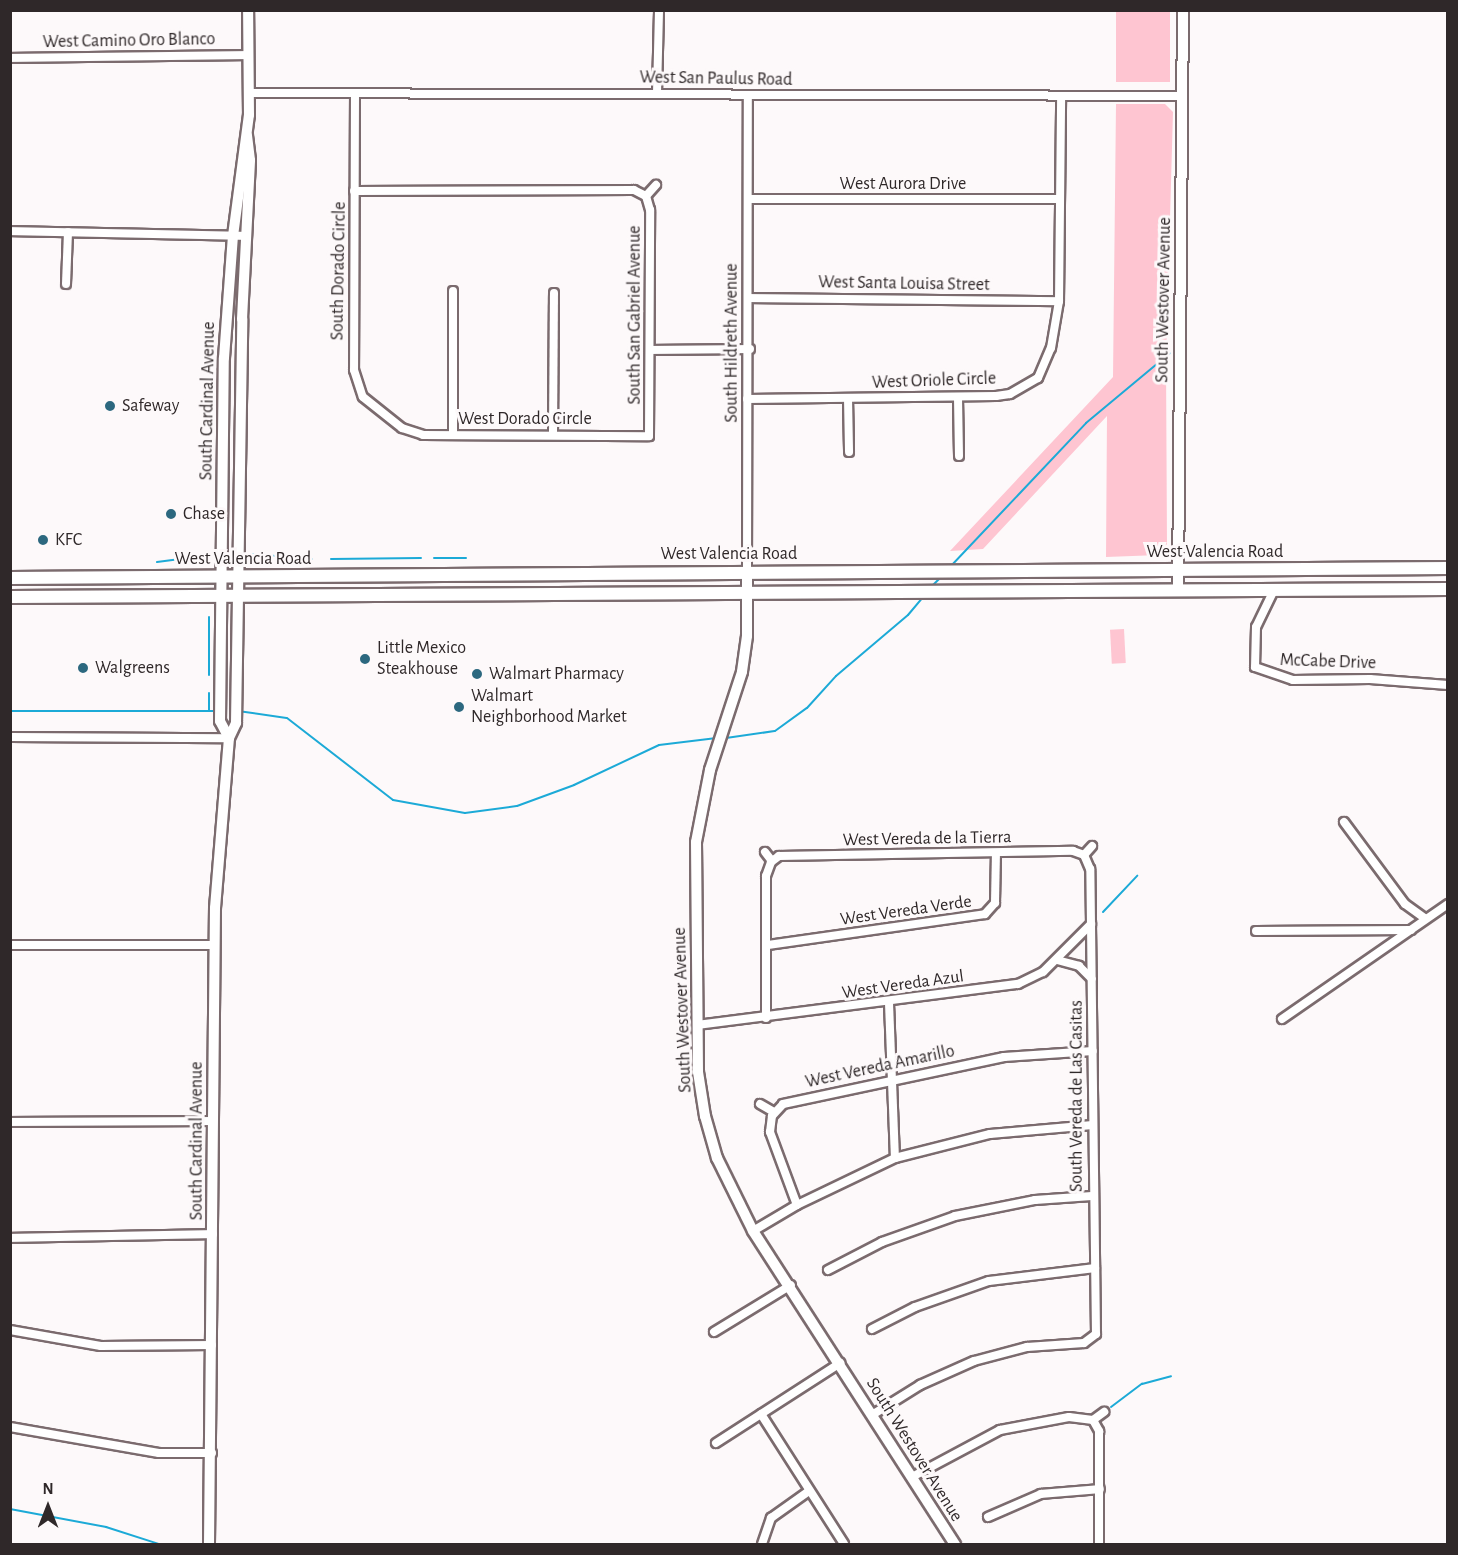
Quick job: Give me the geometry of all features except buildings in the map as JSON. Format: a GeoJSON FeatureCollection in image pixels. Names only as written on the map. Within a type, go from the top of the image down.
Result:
{"type":"FeatureCollection","features":[{"type":"Feature","properties":{"kind":"main road","name":"South Cardinal Avenue"},"geometry":{"type":"LineString","coordinates":[[229,738],[220,721],[224,348],[233,236],[247,135],[248,10]]}},
{"type":"Feature","properties":{"kind":"main road","name":"South Westover Avenue"},"geometry":{"type":"LineString","coordinates":[[1178,590],[1183,10]]}},
{"type":"Feature","properties":{"kind":"main road","name":"South Cardinal Avenue"},"geometry":{"type":"LineString","coordinates":[[209,1545],[212,1453],[215,945],[229,738],[236,721],[250,160],[247,135]]}},
{"type":"Feature","properties":{"kind":"main road","name":"West Valencia Road"},"geometry":{"type":"LineString","coordinates":[[10,578],[1448,568]]}},
{"type":"Feature","properties":{"kind":"main road","name":"South Hildreth Avenue"},"geometry":{"type":"LineString","coordinates":[[747,572],[747,591]]}},
{"type":"Feature","properties":{"kind":"main road"},"geometry":{"type":"LineString","coordinates":[[486,594],[488,574]]}},
{"type":"Feature","properties":{"kind":"main road","name":"West Valencia Road"},"geometry":{"type":"LineString","coordinates":[[10,597],[239,597],[747,591],[1448,589]]}},
{"type":"Feature","properties":{"kind":"main road","name":"South Westover Avenue"},"geometry":{"type":"LineString","coordinates":[[747,591],[747,636],[729,717],[710,770],[696,842],[698,1072],[717,1158],[753,1231],[791,1285],[955,1545]]}},
{"type":"Feature","properties":{"kind":"street"},"geometry":{"type":"LineString","coordinates":[[657,93],[659,10]]}},
{"type":"Feature","properties":{"kind":"street","name":"West Camino Oro Blanco"},"geometry":{"type":"LineString","coordinates":[[10,57],[248,55]]}},
{"type":"Feature","properties":{"kind":"street","name":"West San Paulus Road"},"geometry":{"type":"LineString","coordinates":[[249,93],[1183,96]]}},
{"type":"Feature","properties":{"kind":"street","name":"South Dorado Circle"},"geometry":{"type":"LineString","coordinates":[[355,93],[354,370],[363,397],[402,428]]}},
{"type":"Feature","properties":{"kind":"street","name":"South Hildreth Avenue"},"geometry":{"type":"LineString","coordinates":[[747,572],[747,399],[750,349],[748,95]]}},
{"type":"Feature","properties":{"kind":"street","name":"West Oriole Circle"},"geometry":{"type":"LineString","coordinates":[[747,399],[958,398],[1010,394],[1038,378],[1051,348],[1059,301],[1058,200],[1061,97]]}},
{"type":"Feature","properties":{"kind":"street"},"geometry":{"type":"LineString","coordinates":[[354,191],[634,190],[646,196],[656,185]]}},
{"type":"Feature","properties":{"kind":"street","name":"South San Gabriel Avenue"},"geometry":{"type":"LineString","coordinates":[[646,196],[650,210],[649,436]]}},
{"type":"Feature","properties":{"kind":"street","name":"West Aurora Drive"},"geometry":{"type":"LineString","coordinates":[[749,199],[1058,200]]}},
{"type":"Feature","properties":{"kind":"street"},"geometry":{"type":"LineString","coordinates":[[10,231],[247,236]]}},
{"type":"Feature","properties":{"kind":"street"},"geometry":{"type":"LineString","coordinates":[[66,284],[68,232]]}},
{"type":"Feature","properties":{"kind":"street"},"geometry":{"type":"LineString","coordinates":[[453,291],[453,434]]}},
{"type":"Feature","properties":{"kind":"street"},"geometry":{"type":"LineString","coordinates":[[553,434],[554,293]]}},
{"type":"Feature","properties":{"kind":"street","name":"West Santa Louisa Street"},"geometry":{"type":"LineString","coordinates":[[749,298],[1059,301]]}},
{"type":"Feature","properties":{"kind":"street"},"geometry":{"type":"LineString","coordinates":[[651,350],[750,349]]}},
{"type":"Feature","properties":{"kind":"street"},"geometry":{"type":"LineString","coordinates":[[848,398],[849,452]]}},
{"type":"Feature","properties":{"kind":"street"},"geometry":{"type":"LineString","coordinates":[[958,398],[959,456]]}},
{"type":"Feature","properties":{"kind":"street","name":"West Dorado Circle"},"geometry":{"type":"LineString","coordinates":[[402,428],[423,435],[649,436]]}},
{"type":"Feature","properties":{"kind":"street","name":"McCabe Drive"},"geometry":{"type":"LineString","coordinates":[[1274,590],[1256,627],[1255,668],[1293,680],[1370,679],[1448,685]]}},
{"type":"Feature","properties":{"kind":"street"},"geometry":{"type":"LineString","coordinates":[[10,737],[229,738]]}},
{"type":"Feature","properties":{"kind":"street"},"geometry":{"type":"LineString","coordinates":[[1344,822],[1405,904],[1424,918]]}},
{"type":"Feature","properties":{"kind":"street"},"geometry":{"type":"LineString","coordinates":[[1084,855],[1092,846]]}},
{"type":"Feature","properties":{"kind":"street"},"geometry":{"type":"LineString","coordinates":[[765,852],[772,861],[766,876],[768,945],[766,1018]]}},
{"type":"Feature","properties":{"kind":"street","name":"West Vereda de la Tierra"},"geometry":{"type":"LineString","coordinates":[[772,861],[783,855],[996,853],[1084,855]]}},
{"type":"Feature","properties":{"kind":"street","name":"West Vereda Verde"},"geometry":{"type":"LineString","coordinates":[[768,945],[985,914],[995,903],[996,853]]}},
{"type":"Feature","properties":{"kind":"street","name":"South Vereda de Las Casitas"},"geometry":{"type":"LineString","coordinates":[[872,1415],[920,1385],[974,1361],[1027,1347],[1084,1343],[1094,1337],[1097,1330],[1092,1196],[1093,1051],[1090,868],[1084,855]]}},
{"type":"Feature","properties":{"kind":"street"},"geometry":{"type":"LineString","coordinates":[[1282,1019],[1413,930],[1424,918],[1448,904]]}},
{"type":"Feature","properties":{"kind":"street","name":"West Vereda Azul"},"geometry":{"type":"LineString","coordinates":[[697,1025],[889,1003],[1018,984],[1057,960],[1091,924]]}},
{"type":"Feature","properties":{"kind":"street"},"geometry":{"type":"LineString","coordinates":[[1256,931],[1413,930]]}},
{"type":"Feature","properties":{"kind":"street"},"geometry":{"type":"LineString","coordinates":[[10,945],[215,945]]}},
{"type":"Feature","properties":{"kind":"street"},"geometry":{"type":"LineString","coordinates":[[1057,960],[1078,966],[1092,980]]}},
{"type":"Feature","properties":{"kind":"street"},"geometry":{"type":"LineString","coordinates":[[889,1003],[894,1081],[895,1158]]}},
{"type":"Feature","properties":{"kind":"street","name":"West Vereda Amarillo"},"geometry":{"type":"LineString","coordinates":[[774,1112],[790,1102],[1004,1057],[1093,1051]]}},
{"type":"Feature","properties":{"kind":"street"},"geometry":{"type":"LineString","coordinates":[[760,1104],[774,1112],[770,1132],[797,1204]]}},
{"type":"Feature","properties":{"kind":"street"},"geometry":{"type":"LineString","coordinates":[[10,1122],[213,1121]]}},
{"type":"Feature","properties":{"kind":"street"},"geometry":{"type":"LineString","coordinates":[[753,1231],[797,1204],[895,1158],[990,1134],[1093,1125]]}},
{"type":"Feature","properties":{"kind":"street"},"geometry":{"type":"LineString","coordinates":[[828,1270],[917,1227],[955,1216],[1035,1200],[1092,1196]]}},
{"type":"Feature","properties":{"kind":"street"},"geometry":{"type":"LineString","coordinates":[[10,1238],[213,1234]]}},
{"type":"Feature","properties":{"kind":"street"},"geometry":{"type":"LineString","coordinates":[[872,1329],[915,1307],[989,1281],[1095,1268]]}},
{"type":"Feature","properties":{"kind":"street"},"geometry":{"type":"LineString","coordinates":[[714,1332],[791,1285]]}},
{"type":"Feature","properties":{"kind":"street"},"geometry":{"type":"LineString","coordinates":[[10,1330],[101,1346],[212,1345]]}},
{"type":"Feature","properties":{"kind":"street"},"geometry":{"type":"LineString","coordinates":[[716,1443],[840,1364]]}},
{"type":"Feature","properties":{"kind":"street"},"geometry":{"type":"LineString","coordinates":[[912,1478],[1000,1430],[1069,1416],[1093,1420],[1104,1412]]}},
{"type":"Feature","properties":{"kind":"street"},"geometry":{"type":"LineString","coordinates":[[761,1414],[844,1545]]}},
{"type":"Feature","properties":{"kind":"street"},"geometry":{"type":"LineString","coordinates":[[1093,1420],[1099,1431],[1099,1545]]}},
{"type":"Feature","properties":{"kind":"street"},"geometry":{"type":"LineString","coordinates":[[10,1427],[159,1453],[212,1453]]}},
{"type":"Feature","properties":{"kind":"street"},"geometry":{"type":"LineString","coordinates":[[988,1517],[1041,1494],[1100,1489]]}},
{"type":"Feature","properties":{"kind":"street"},"geometry":{"type":"LineString","coordinates":[[762,1545],[771,1518],[809,1491]]}},
{"type":"Feature","properties":{"kind":"shaded area"},"geometry":{"type":"Polygon","coordinates":[[[1116,11],[1170,11],[1170,82],[1116,82],[1116,11]]]}},
{"type":"Feature","properties":{"kind":"shaded area"},"geometry":{"type":"Polygon","coordinates":[[[1116,104],[1165,104],[1173,112],[1166,362],[1167,544],[1159,555],[1106,557],[1107,416],[983,549],[950,551],[1113,377],[1116,104]]]}},
{"type":"Feature","properties":{"kind":"shaded area"},"geometry":{"type":"Polygon","coordinates":[[[1124,629],[1126,663],[1112,664],[1110,630],[1124,629]]]}},
{"type":"Feature","properties":{"kind":"waterway"},"geometry":{"type":"LineString","coordinates":[[950,567],[1086,423],[1170,353]]}},
{"type":"Feature","properties":{"kind":"waterway"},"geometry":{"type":"LineString","coordinates":[[157,562],[218,554]]}},
{"type":"Feature","properties":{"kind":"waterway"},"geometry":{"type":"LineString","coordinates":[[252,554],[312,559]]}},
{"type":"Feature","properties":{"kind":"waterway"},"geometry":{"type":"LineString","coordinates":[[708,554],[736,556]]}},
{"type":"Feature","properties":{"kind":"waterway"},"geometry":{"type":"LineString","coordinates":[[331,559],[421,558]]}},
{"type":"Feature","properties":{"kind":"waterway"},"geometry":{"type":"LineString","coordinates":[[434,558],[466,558]]}},
{"type":"Feature","properties":{"kind":"waterway"},"geometry":{"type":"LineString","coordinates":[[931,587],[942,576]]}},
{"type":"Feature","properties":{"kind":"waterway"},"geometry":{"type":"LineString","coordinates":[[726,738],[775,731],[807,708],[836,676],[908,615],[924,596]]}},
{"type":"Feature","properties":{"kind":"waterway"},"geometry":{"type":"LineString","coordinates":[[209,617],[209,675]]}},
{"type":"Feature","properties":{"kind":"waterway"},"geometry":{"type":"LineString","coordinates":[[209,693],[209,711]]}},
{"type":"Feature","properties":{"kind":"waterway"},"geometry":{"type":"LineString","coordinates":[[10,711],[218,711]]}},
{"type":"Feature","properties":{"kind":"waterway"},"geometry":{"type":"LineString","coordinates":[[238,711],[287,718],[393,800],[465,813],[517,806],[574,785],[659,745],[717,738]]}},
{"type":"Feature","properties":{"kind":"waterway"},"geometry":{"type":"LineString","coordinates":[[1103,912],[1137,876]]}},
{"type":"Feature","properties":{"kind":"waterway"},"geometry":{"type":"LineString","coordinates":[[1111,1407],[1142,1384],[1171,1376]]}},
{"type":"Feature","properties":{"kind":"waterway"},"geometry":{"type":"LineString","coordinates":[[10,1509],[106,1527],[159,1544]]}},
{"type":"Feature","properties":{"kind":"place","name":"Safeway"},"geometry":{"type":"Point","coordinates":[110,406]}},
{"type":"Feature","properties":{"kind":"place","name":"Chase"},"geometry":{"type":"Point","coordinates":[171,514]}},
{"type":"Feature","properties":{"kind":"place","name":"KFC"},"geometry":{"type":"Point","coordinates":[43,540]}},
{"type":"Feature","properties":{"kind":"place","name":"Little Mexico Steakhouse"},"geometry":{"type":"Point","coordinates":[365,659]}},
{"type":"Feature","properties":{"kind":"place","name":"Walgreens"},"geometry":{"type":"Point","coordinates":[83,668]}},
{"type":"Feature","properties":{"kind":"place","name":"Walmart Pharmacy"},"geometry":{"type":"Point","coordinates":[477,674]}},
{"type":"Feature","properties":{"kind":"place","name":"Walmart Neighborhood Market"},"geometry":{"type":"Point","coordinates":[459,707]}}]}
